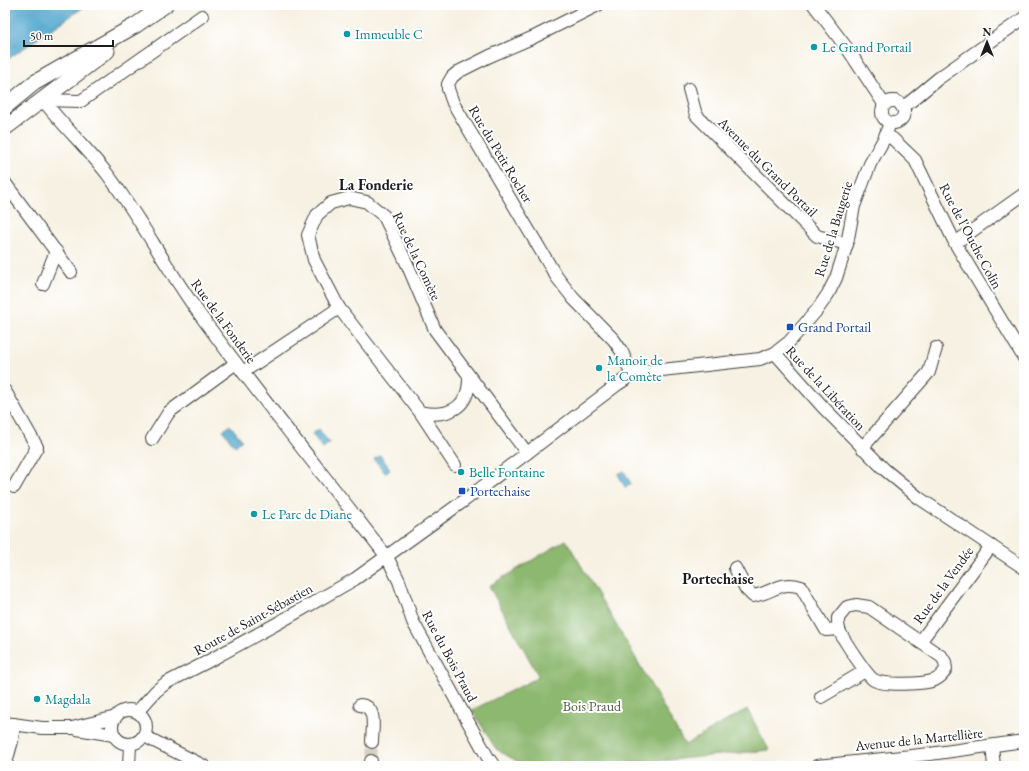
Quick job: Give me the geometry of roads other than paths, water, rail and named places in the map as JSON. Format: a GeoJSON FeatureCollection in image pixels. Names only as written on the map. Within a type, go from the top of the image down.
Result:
{"type":"FeatureCollection","features":[{"type":"Feature","properties":{"kind":"main road"},"geometry":{"type":"LineString","coordinates":[[9,104],[28,88],[53,72],[136,25],[165,5]]}},
{"type":"Feature","properties":{"kind":"main road"},"geometry":{"type":"LineString","coordinates":[[5,128],[102,55],[136,25]]}},
{"type":"Feature","properties":{"kind":"main road"},"geometry":{"type":"LineString","coordinates":[[9,104],[43,100]]}},
{"type":"Feature","properties":{"kind":"street","name":"Rue du Petit Rocher"},"geometry":{"type":"LineString","coordinates":[[598,5],[534,37],[458,72],[452,77],[448,84],[448,89],[454,104],[556,276],[573,298],[614,340],[622,352],[632,375]]}},
{"type":"Feature","properties":{"kind":"street"},"geometry":{"type":"LineString","coordinates":[[815,5],[849,51],[885,104]]}},
{"type":"Feature","properties":{"kind":"street"},"geometry":{"type":"LineString","coordinates":[[43,100],[81,101],[202,16]]}},
{"type":"Feature","properties":{"kind":"street"},"geometry":{"type":"LineString","coordinates":[[902,107],[939,78],[1023,22]]}},
{"type":"Feature","properties":{"kind":"street","name":"Avenue du Grand Portail"},"geometry":{"type":"LineString","coordinates":[[689,89],[696,115],[817,236],[847,244]]}},
{"type":"Feature","properties":{"kind":"street","name":"Rue de la Fonderie"},"geometry":{"type":"LineString","coordinates":[[43,100],[108,175],[144,227],[178,282],[239,367],[387,557]]}},
{"type":"Feature","properties":{"kind":"street"},"geometry":{"type":"LineString","coordinates":[[894,101],[902,107],[904,114],[900,120],[890,123],[885,120],[882,114],[885,104],[894,101]]}},
{"type":"Feature","properties":{"kind":"street","name":"Rue de la Baugerie"},"geometry":{"type":"LineString","coordinates":[[775,353],[789,342],[807,322],[828,294],[836,278],[847,244],[854,206],[870,164],[886,134],[890,123]]}},
{"type":"Feature","properties":{"kind":"street","name":"Rue de l'Ouche Colin"},"geometry":{"type":"LineString","coordinates":[[886,134],[914,160],[955,243],[1024,358]]}},
{"type":"Feature","properties":{"kind":"street"},"geometry":{"type":"LineString","coordinates":[[5,183],[71,272]]}},
{"type":"Feature","properties":{"kind":"street"},"geometry":{"type":"LineString","coordinates":[[955,243],[1024,194]]}},
{"type":"Feature","properties":{"kind":"street","name":"Rue de la Comète"},"geometry":{"type":"LineString","coordinates":[[456,465],[420,412],[339,308],[314,260],[308,235],[317,215],[331,203],[349,198],[367,202],[384,216],[408,266],[435,330],[527,452]]}},
{"type":"Feature","properties":{"kind":"street"},"geometry":{"type":"LineString","coordinates":[[43,284],[56,251]]}},
{"type":"Feature","properties":{"kind":"street"},"geometry":{"type":"LineString","coordinates":[[152,439],[169,412],[239,367],[339,308]]}},
{"type":"Feature","properties":{"kind":"street"},"geometry":{"type":"LineString","coordinates":[[862,448],[929,372],[936,348]]}},
{"type":"Feature","properties":{"kind":"street","name":"Rue de la Libération"},"geometry":{"type":"LineString","coordinates":[[387,557],[632,375],[644,372],[760,359],[775,353],[862,448],[908,490],[1024,568]]}},
{"type":"Feature","properties":{"kind":"street"},"geometry":{"type":"LineString","coordinates":[[420,412],[432,415],[455,409],[465,398],[470,385],[469,376]]}},
{"type":"Feature","properties":{"kind":"street"},"geometry":{"type":"LineString","coordinates":[[5,391],[38,447],[14,487]]}},
{"type":"Feature","properties":{"kind":"street","name":"Rue de la Vendée"},"geometry":{"type":"LineString","coordinates":[[920,642],[991,546]]}},
{"type":"Feature","properties":{"kind":"street","name":"Route de Saint-Sébastien"},"geometry":{"type":"LineString","coordinates":[[137,712],[156,691],[166,683],[278,623],[355,579],[387,557]]}},
{"type":"Feature","properties":{"kind":"street","name":"Rue du Bois Praud"},"geometry":{"type":"LineString","coordinates":[[387,557],[399,581],[412,622],[494,766]]}},
{"type":"Feature","properties":{"kind":"street"},"geometry":{"type":"LineString","coordinates":[[735,568],[746,589],[753,596],[762,594],[781,585],[801,587],[826,630],[839,629]]}},
{"type":"Feature","properties":{"kind":"street","name":"Rue de la Vendée"},"geometry":{"type":"LineString","coordinates":[[856,605],[869,607],[920,642],[942,657],[945,662],[946,669],[942,676],[934,680],[884,684],[874,680],[865,671],[839,629],[838,618],[847,607],[856,605]]}},
{"type":"Feature","properties":{"kind":"street"},"geometry":{"type":"LineString","coordinates":[[821,697],[865,671]]}},
{"type":"Feature","properties":{"kind":"street"},"geometry":{"type":"LineString","coordinates":[[360,705],[369,708],[372,713],[372,742]]}},
{"type":"Feature","properties":{"kind":"street"},"geometry":{"type":"LineString","coordinates":[[72,728],[116,717],[124,711],[129,710],[137,712],[146,722],[144,736],[138,742],[130,745],[121,743],[114,735],[112,727],[116,717]]}},
{"type":"Feature","properties":{"kind":"street"},"geometry":{"type":"LineString","coordinates":[[5,766],[12,741],[10,724],[42,728],[72,728],[114,735]]}},
{"type":"Feature","properties":{"kind":"street"},"geometry":{"type":"LineString","coordinates":[[144,736],[204,766]]}},
{"type":"Feature","properties":{"kind":"street","name":"Avenue de la Martellière"},"geometry":{"type":"LineString","coordinates":[[817,766],[1024,741]]}},
{"type":"Feature","properties":{"kind":"street"},"geometry":{"type":"LineString","coordinates":[[128,766],[130,745]]}},
{"type":"Feature","properties":{"kind":"street"},"geometry":{"type":"LineString","coordinates":[[992,746],[994,766]]}},
{"type":"Feature","properties":{"kind":"water"},"geometry":{"type":"Polygon","coordinates":[[[5,5],[87,5],[5,61],[5,5]]]}},
{"type":"Feature","properties":{"kind":"water"},"geometry":{"type":"Polygon","coordinates":[[[230,425],[242,440],[235,446],[223,431],[230,425]]]}},
{"type":"Feature","properties":{"kind":"water"},"geometry":{"type":"Polygon","coordinates":[[[319,429],[329,443],[323,448],[312,434],[319,429]]]}},
{"type":"Feature","properties":{"kind":"water"},"geometry":{"type":"Polygon","coordinates":[[[380,455],[390,469],[385,473],[374,459],[380,455]]]}},
{"type":"Feature","properties":{"kind":"water"},"geometry":{"type":"Polygon","coordinates":[[[624,471],[631,484],[625,487],[618,474],[624,471]]]}},
{"type":"Feature","properties":{"kind":"tunnel"},"geometry":{"type":"LineString","coordinates":[[371,761],[372,742]]}},
{"type":"Feature","properties":{"kind":"place","name":"Immeuble C"},"geometry":{"type":"Point","coordinates":[347,34]}},
{"type":"Feature","properties":{"kind":"place","name":"Le Grand Portail"},"geometry":{"type":"Point","coordinates":[814,47]}},
{"type":"Feature","properties":{"kind":"place","name":"Grand Portail"},"geometry":{"type":"Point","coordinates":[790,327]}},
{"type":"Feature","properties":{"kind":"place","name":"Manoir de la Comète"},"geometry":{"type":"Point","coordinates":[599,368]}},
{"type":"Feature","properties":{"kind":"place","name":"Belle Fontaine"},"geometry":{"type":"Point","coordinates":[461,472]}},
{"type":"Feature","properties":{"kind":"place","name":"Portechaise"},"geometry":{"type":"Point","coordinates":[462,491]}},
{"type":"Feature","properties":{"kind":"place","name":"Le Parc de Diane"},"geometry":{"type":"Point","coordinates":[254,514]}},
{"type":"Feature","properties":{"kind":"place","name":"Magdala"},"geometry":{"type":"Point","coordinates":[37,699]}},
{"type":"Feature","properties":{"kind":"district","name":"La Fonderie"},"geometry":{"type":"Point","coordinates":[376,184]}},
{"type":"Feature","properties":{"kind":"district","name":"Portechaise"},"geometry":{"type":"Point","coordinates":[718,578]}},
{"type":"Feature","properties":{"kind":"park label","name":"Bois Praud"},"geometry":{"type":"Point","coordinates":[592,706]}}]}
